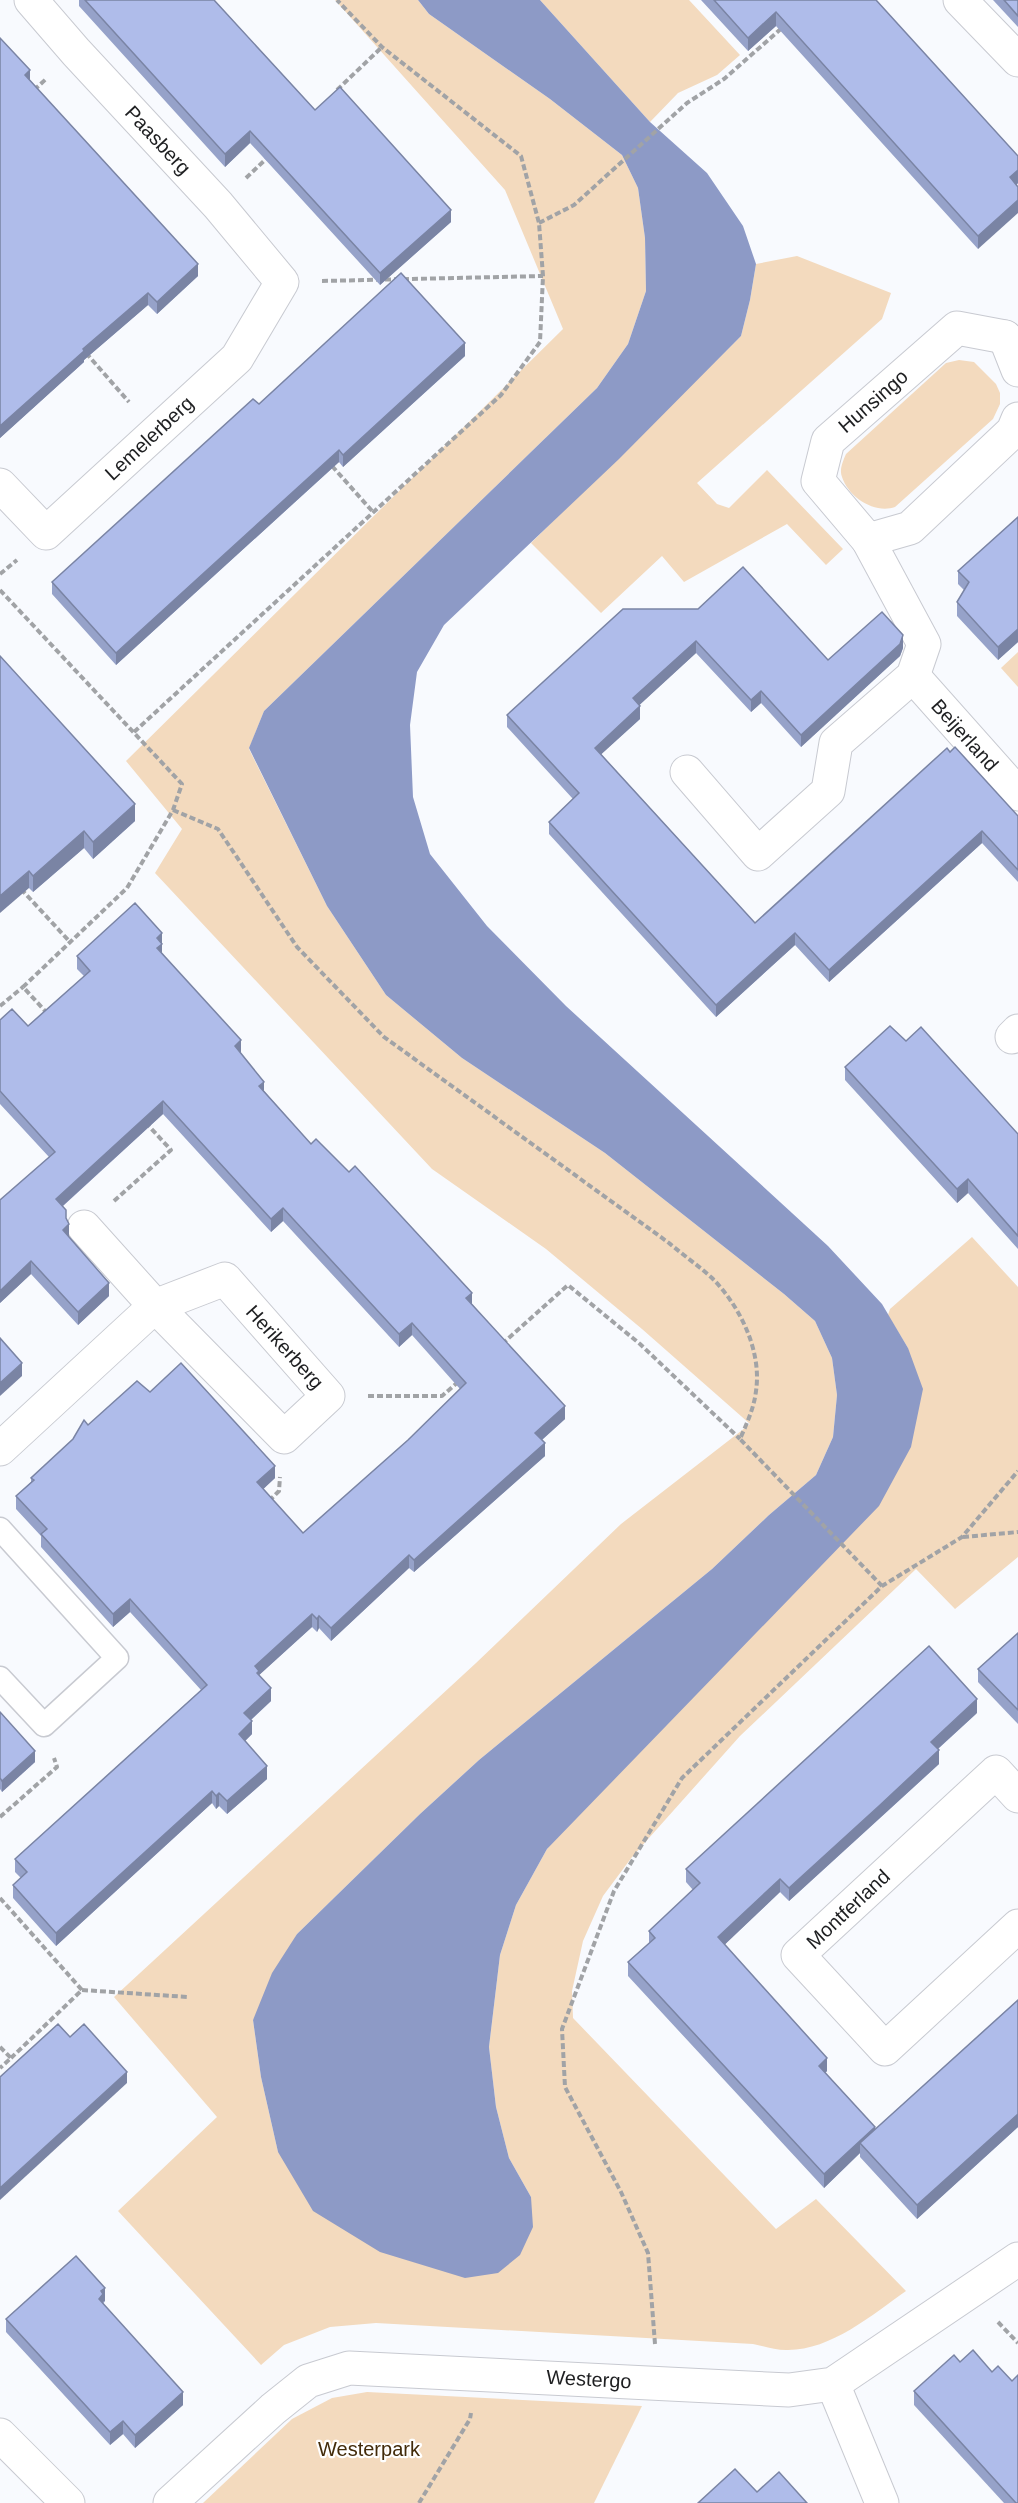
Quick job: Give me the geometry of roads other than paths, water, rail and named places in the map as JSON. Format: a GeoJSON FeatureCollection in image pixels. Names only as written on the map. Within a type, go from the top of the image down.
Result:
{"type":"FeatureCollection","features":[{"type":"Feature","properties":{"kind":"street","name":"Paasberg"},"geometry":{"type":"LineString","coordinates":[[31,0],[218,205],[282,282]]}},
{"type":"Feature","properties":{"kind":"street"},"geometry":{"type":"LineString","coordinates":[[960,0],[1018,60]]}},
{"type":"Feature","properties":{"kind":"street","name":"Lemelerberg"},"geometry":{"type":"LineString","coordinates":[[0,485],[46,533],[237,358],[282,282]]}},
{"type":"Feature","properties":{"kind":"street","name":"Hunsingo"},"geometry":{"type":"LineString","coordinates":[[868,540],[818,481],[828,441],[957,328],[1011,330],[1018,370]]}},
{"type":"Feature","properties":{"kind":"street"},"geometry":{"type":"LineString","coordinates":[[687,772],[758,854],[828,791],[836,743],[913,676],[924,644],[868,540],[910,528],[1013,431],[1018,419]]}},
{"type":"Feature","properties":{"kind":"street","name":"Beijerland"},"geometry":{"type":"LineString","coordinates":[[913,676],[1018,794]]}},
{"type":"Feature","properties":{"kind":"street"},"geometry":{"type":"LineString","coordinates":[[84,1227],[155,1306]]}},
{"type":"Feature","properties":{"kind":"street","name":"Herikerberg"},"geometry":{"type":"LineString","coordinates":[[0,1449],[155,1306],[225,1279],[328,1395],[284,1437],[155,1306]]}},
{"type":"Feature","properties":{"kind":"street","name":"Montferland"},"geometry":{"type":"LineString","coordinates":[[1018,1796],[996,1772],[798,1955],[885,2049],[1018,1926]]}},
{"type":"Feature","properties":{"kind":"street","name":"Westergo"},"geometry":{"type":"LineString","coordinates":[[170,2503],[273,2409],[308,2381],[349,2368],[789,2390],[832,2384],[1018,2259]]}},
{"type":"Feature","properties":{"kind":"street"},"geometry":{"type":"LineString","coordinates":[[832,2384],[882,2503]]}},
{"type":"Feature","properties":{"kind":"street"},"geometry":{"type":"LineString","coordinates":[[0,2435],[68,2503]]}},
{"type":"Feature","properties":{"kind":"lane"},"geometry":{"type":"LineString","coordinates":[[0,1529],[117,1658],[44,1725],[0,1678]]}},
{"type":"Feature","properties":{"kind":"water"},"geometry":{"type":"Polygon","coordinates":[[[418,0],[540,0],[650,122],[707,173],[743,226],[756,264],[741,336],[619,459],[444,625],[417,672],[410,725],[413,797],[430,854],[487,926],[566,1006],[828,1246],[882,1304],[908,1348],[923,1389],[911,1447],[879,1506],[547,1849],[516,1905],[500,1955],[489,2047],[496,2107],[509,2158],[531,2197],[533,2227],[520,2255],[498,2273],[465,2278],[380,2252],[313,2211],[278,2152],[261,2077],[253,2020],[272,1973],[297,1934],[420,1814],[479,1760],[712,1569],[769,1515],[816,1475],[833,1437],[837,1395],[832,1358],[815,1321],[605,1153],[462,1058],[386,995],[327,906],[249,748],[264,711],[597,388],[628,344],[646,291],[645,238],[638,188],[622,155],[550,99],[429,14],[418,0]]]}},
{"type":"Feature","properties":{"kind":"park label","name":"Westerpark"},"geometry":{"type":"Point","coordinates":[369,2449]}}]}
